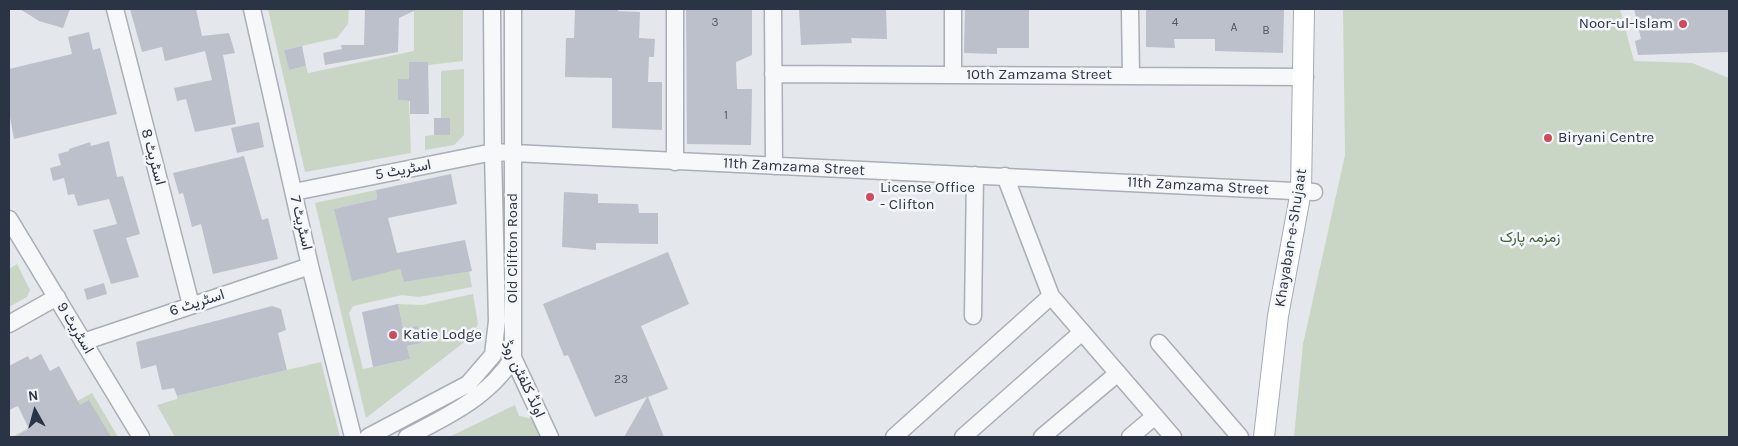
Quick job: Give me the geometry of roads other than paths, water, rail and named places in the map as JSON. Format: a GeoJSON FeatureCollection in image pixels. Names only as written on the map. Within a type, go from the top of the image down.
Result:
{"type":"FeatureCollection","features":[{"type":"Feature","properties":{"kind":"main road","name":"Khayaban-e-Shujaat"},"geometry":{"type":"LineString","coordinates":[[1264,437],[1278,316],[1308,191],[1304,9]]}},
{"type":"Feature","properties":{"kind":"main road","name":"Khayaban-e-Shujaat"},"geometry":{"type":"LineString","coordinates":[[1278,437],[1285,365],[1318,117],[1318,9]]}},
{"type":"Feature","properties":{"kind":"street","name":"اسٹریٹ 8"},"geometry":{"type":"LineString","coordinates":[[114,9],[191,305]]}},
{"type":"Feature","properties":{"kind":"street","name":"اسٹریٹ 7"},"geometry":{"type":"LineString","coordinates":[[252,9],[310,266],[353,437]]}},
{"type":"Feature","properties":{"kind":"street","name":"Old Clifton Road"},"geometry":{"type":"LineString","coordinates":[[492,9],[497,321]]}},
{"type":"Feature","properties":{"kind":"street","name":"Old Clifton Road"},"geometry":{"type":"LineString","coordinates":[[513,9],[513,358]]}},
{"type":"Feature","properties":{"kind":"street"},"geometry":{"type":"LineString","coordinates":[[675,9],[675,162]]}},
{"type":"Feature","properties":{"kind":"street"},"geometry":{"type":"LineString","coordinates":[[773,9],[774,166]]}},
{"type":"Feature","properties":{"kind":"street"},"geometry":{"type":"LineString","coordinates":[[953,9],[953,75]]}},
{"type":"Feature","properties":{"kind":"street"},"geometry":{"type":"LineString","coordinates":[[1130,9],[1131,76]]}},
{"type":"Feature","properties":{"kind":"street","name":"10th Zamzama Street"},"geometry":{"type":"LineString","coordinates":[[773,74],[1305,77]]}},
{"type":"Feature","properties":{"kind":"street","name":"اسٹریٹ 5"},"geometry":{"type":"LineString","coordinates":[[294,192],[493,152],[513,155]]}},
{"type":"Feature","properties":{"kind":"street","name":"11th Zamzama Street"},"geometry":{"type":"LineString","coordinates":[[513,155],[1308,191]]}},
{"type":"Feature","properties":{"kind":"street"},"geometry":{"type":"LineString","coordinates":[[973,316],[975,175]]}},
{"type":"Feature","properties":{"kind":"street"},"geometry":{"type":"LineString","coordinates":[[1005,176],[1051,296],[1173,437]]}},
{"type":"Feature","properties":{"kind":"street","name":"اسٹریٹ 9"},"geometry":{"type":"LineString","coordinates":[[9,219],[141,437]]}},
{"type":"Feature","properties":{"kind":"street","name":"اسٹریٹ 6"},"geometry":{"type":"LineString","coordinates":[[83,342],[310,266]]}},
{"type":"Feature","properties":{"kind":"street"},"geometry":{"type":"LineString","coordinates":[[9,324],[57,296]]}},
{"type":"Feature","properties":{"kind":"street"},"geometry":{"type":"LineString","coordinates":[[894,437],[1051,296]]}},
{"type":"Feature","properties":{"kind":"street"},"geometry":{"type":"LineString","coordinates":[[368,437],[468,384],[493,355],[497,321]]}},
{"type":"Feature","properties":{"kind":"street","name":"اولڈ کلفٹن روڈ"},"geometry":{"type":"LineString","coordinates":[[497,321],[550,437]]}},
{"type":"Feature","properties":{"kind":"street"},"geometry":{"type":"LineString","coordinates":[[963,437],[1082,332]]}},
{"type":"Feature","properties":{"kind":"street"},"geometry":{"type":"LineString","coordinates":[[1159,343],[1240,437]]}},
{"type":"Feature","properties":{"kind":"street"},"geometry":{"type":"LineString","coordinates":[[410,437],[484,393],[505,371],[513,358]]}},
{"type":"Feature","properties":{"kind":"street"},"geometry":{"type":"LineString","coordinates":[[1042,437],[1118,373]]}},
{"type":"Feature","properties":{"kind":"street"},"geometry":{"type":"LineString","coordinates":[[1130,437],[1155,416]]}},
{"type":"Feature","properties":{"kind":"place","name":"Noor-ul-Islam"},"geometry":{"type":"Point","coordinates":[1683,24]}},
{"type":"Feature","properties":{"kind":"place","name":"Biryani Centre"},"geometry":{"type":"Point","coordinates":[1548,138]}},
{"type":"Feature","properties":{"kind":"place","name":"License Office - Clifton"},"geometry":{"type":"Point","coordinates":[870,197]}},
{"type":"Feature","properties":{"kind":"place","name":"Katie Lodge"},"geometry":{"type":"Point","coordinates":[393,335]}},
{"type":"Feature","properties":{"kind":"park label","name":"زمزمہ پارک"},"geometry":{"type":"Point","coordinates":[1530,238]}}]}
